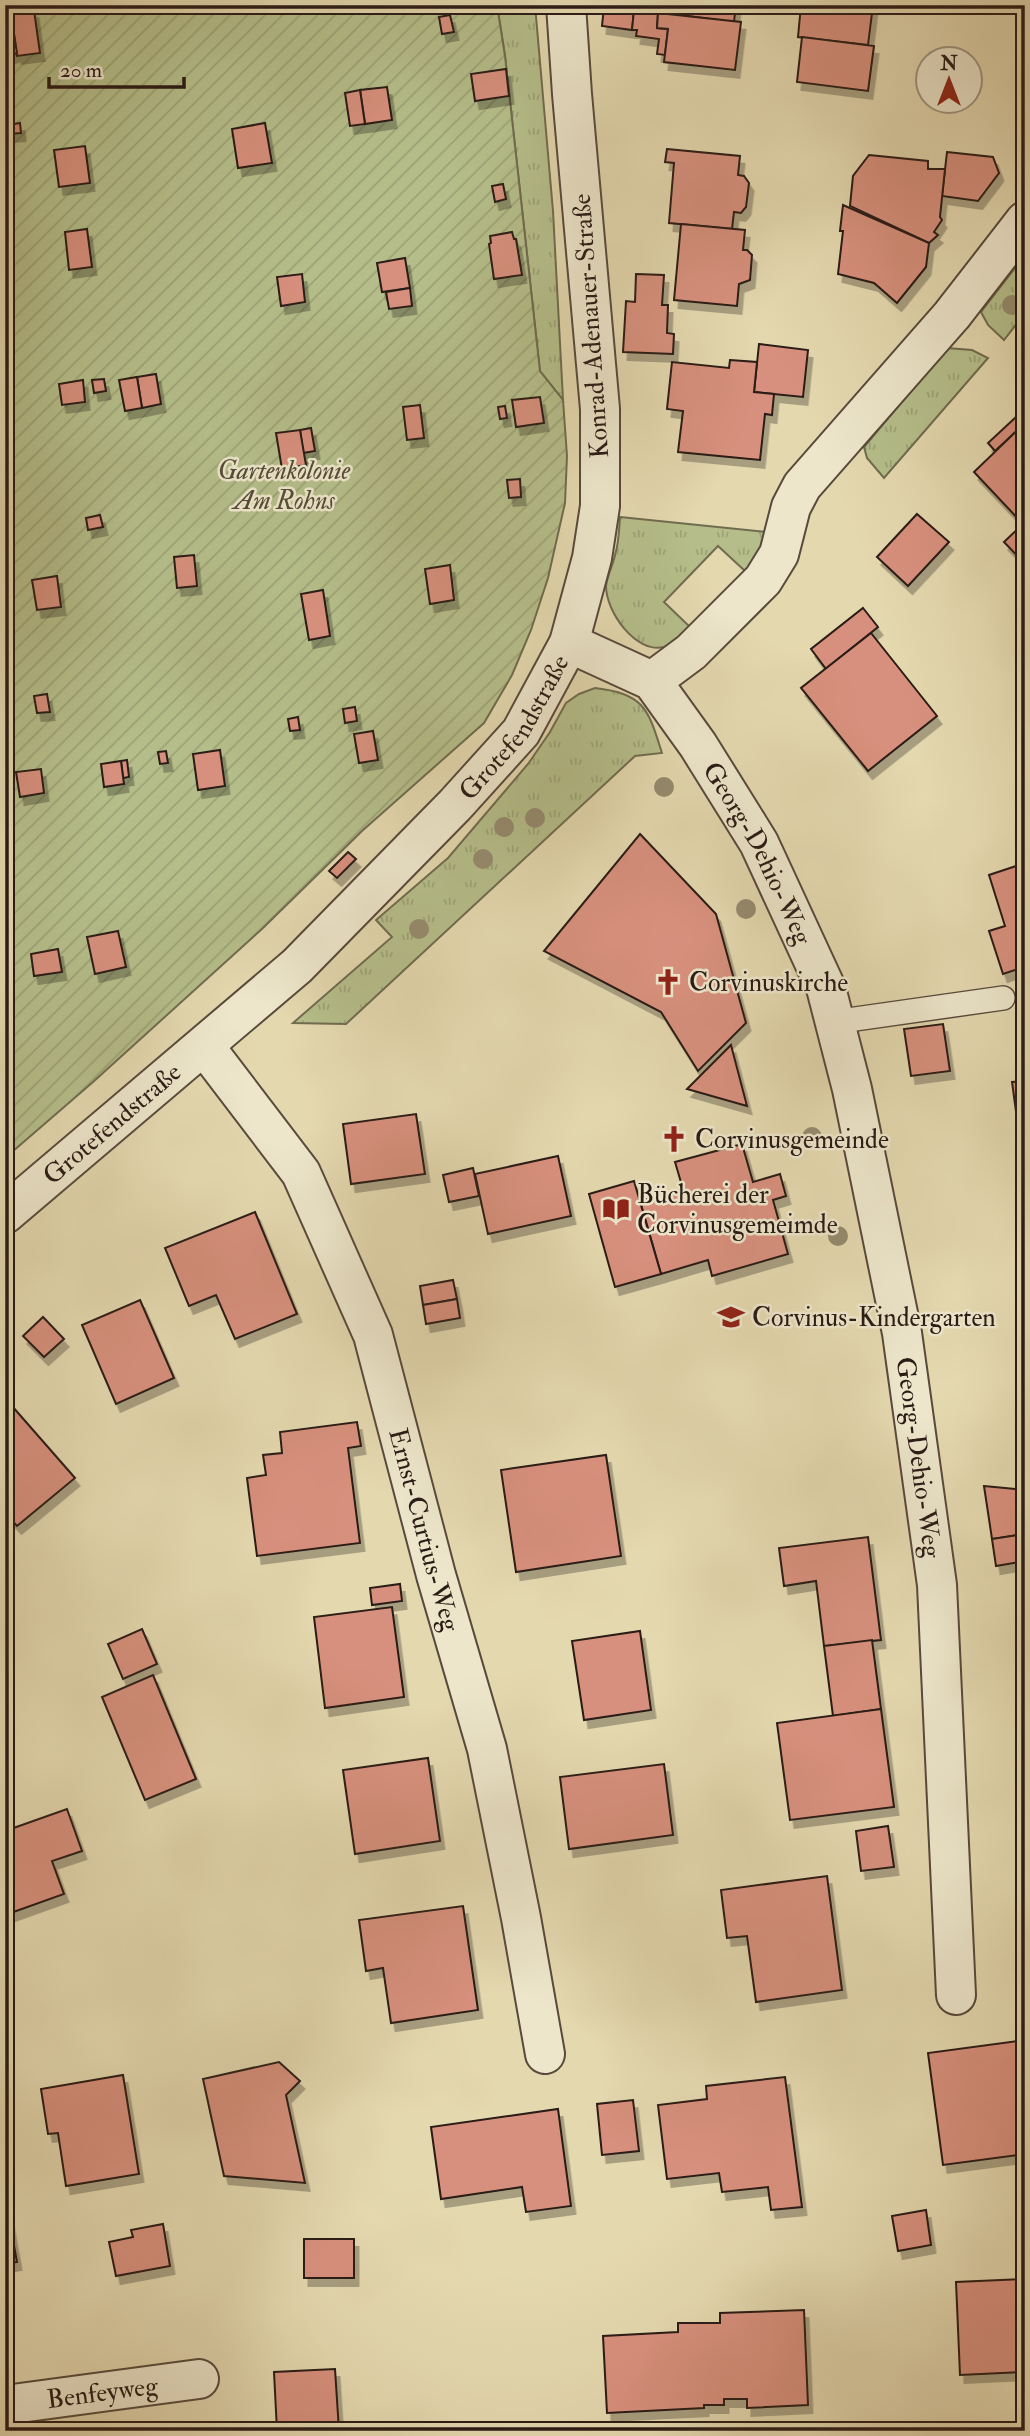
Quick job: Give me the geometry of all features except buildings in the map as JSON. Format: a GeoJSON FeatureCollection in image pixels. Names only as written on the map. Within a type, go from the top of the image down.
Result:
{"type":"FeatureCollection","features":[{"type":"Feature","properties":{"kind":"street","name":"Konrad-Adenauer-Straße"},"geometry":{"type":"LineString","coordinates":[[566,5],[600,409],[600,506],[592,558],[569,643]]}},
{"type":"Feature","properties":{"kind":"street"},"geometry":{"type":"LineString","coordinates":[[652,681],[691,652],[763,580],[779,554],[791,507],[802,486],[952,315],[1025,221]]}},
{"type":"Feature","properties":{"kind":"street","name":"Grotefendstraße"},"geometry":{"type":"LineString","coordinates":[[5,1214],[297,966],[522,732],[569,643],[652,681]]}},
{"type":"Feature","properties":{"kind":"street","name":"Georg-Dehio-Weg"},"geometry":{"type":"LineString","coordinates":[[652,681],[698,745],[759,843],[826,988],[852,1089],[900,1321],[937,1585],[956,1995]]}},
{"type":"Feature","properties":{"kind":"street","name":"Ernst-Curtius-Weg"},"geometry":{"type":"LineString","coordinates":[[205,1046],[301,1173],[373,1335],[436,1575],[486,1749],[545,2054]]}},
{"type":"Feature","properties":{"kind":"street","name":"Benfeyweg"},"geometry":{"type":"LineString","coordinates":[[5,2405],[199,2379]]}},
{"type":"Feature","properties":{"kind":"lane"},"geometry":{"type":"LineString","coordinates":[[834,1022],[1003,998]]}},
{"type":"Feature","properties":{"kind":"green space","name":"Gartenkolonie Am Rohns"},"geometry":{"type":"Polygon","coordinates":[[[5,5],[497,5],[540,371],[563,400],[567,456],[565,503],[548,578],[531,630],[512,675],[484,723],[362,831],[263,928],[5,1158],[5,5]]]}},
{"type":"Feature","properties":{"kind":"green space"},"geometry":{"type":"Polygon","coordinates":[[[497,5],[535,5],[553,211],[563,400],[540,371],[497,5]]]}},
{"type":"Feature","properties":{"kind":"green space"},"geometry":{"type":"Polygon","coordinates":[[[1025,255],[1025,313],[1004,340],[988,325],[981,312],[1025,255]]]}},
{"type":"Feature","properties":{"kind":"green space"},"geometry":{"type":"Polygon","coordinates":[[[947,348],[972,350],[988,358],[884,478],[867,458],[864,447],[947,348]]]}},
{"type":"Feature","properties":{"kind":"green space"},"geometry":{"type":"Polygon","coordinates":[[[620,517],[766,532],[760,552],[745,571],[718,546],[664,602],[691,628],[672,644],[653,647],[633,638],[624,629],[607,596],[606,586],[617,546],[620,517]]]}},
{"type":"Feature","properties":{"kind":"green space"},"geometry":{"type":"Polygon","coordinates":[[[595,688],[625,694],[642,706],[653,725],[662,753],[635,756],[346,1024],[293,1023],[392,937],[376,920],[448,858],[528,764],[566,703],[595,688]]]}},
{"type":"Feature","properties":{"kind":"place","name":"Corvinuskirche"},"geometry":{"type":"Point","coordinates":[668,982]}},
{"type":"Feature","properties":{"kind":"place","name":"Corvinusgemeinde"},"geometry":{"type":"Point","coordinates":[674,1139]}},
{"type":"Feature","properties":{"kind":"place","name":"Bücherei der Corvinusgemeimde"},"geometry":{"type":"Point","coordinates":[616,1209]}},
{"type":"Feature","properties":{"kind":"place","name":"Corvinus-Kindergarten"},"geometry":{"type":"Point","coordinates":[731,1317]}}]}
